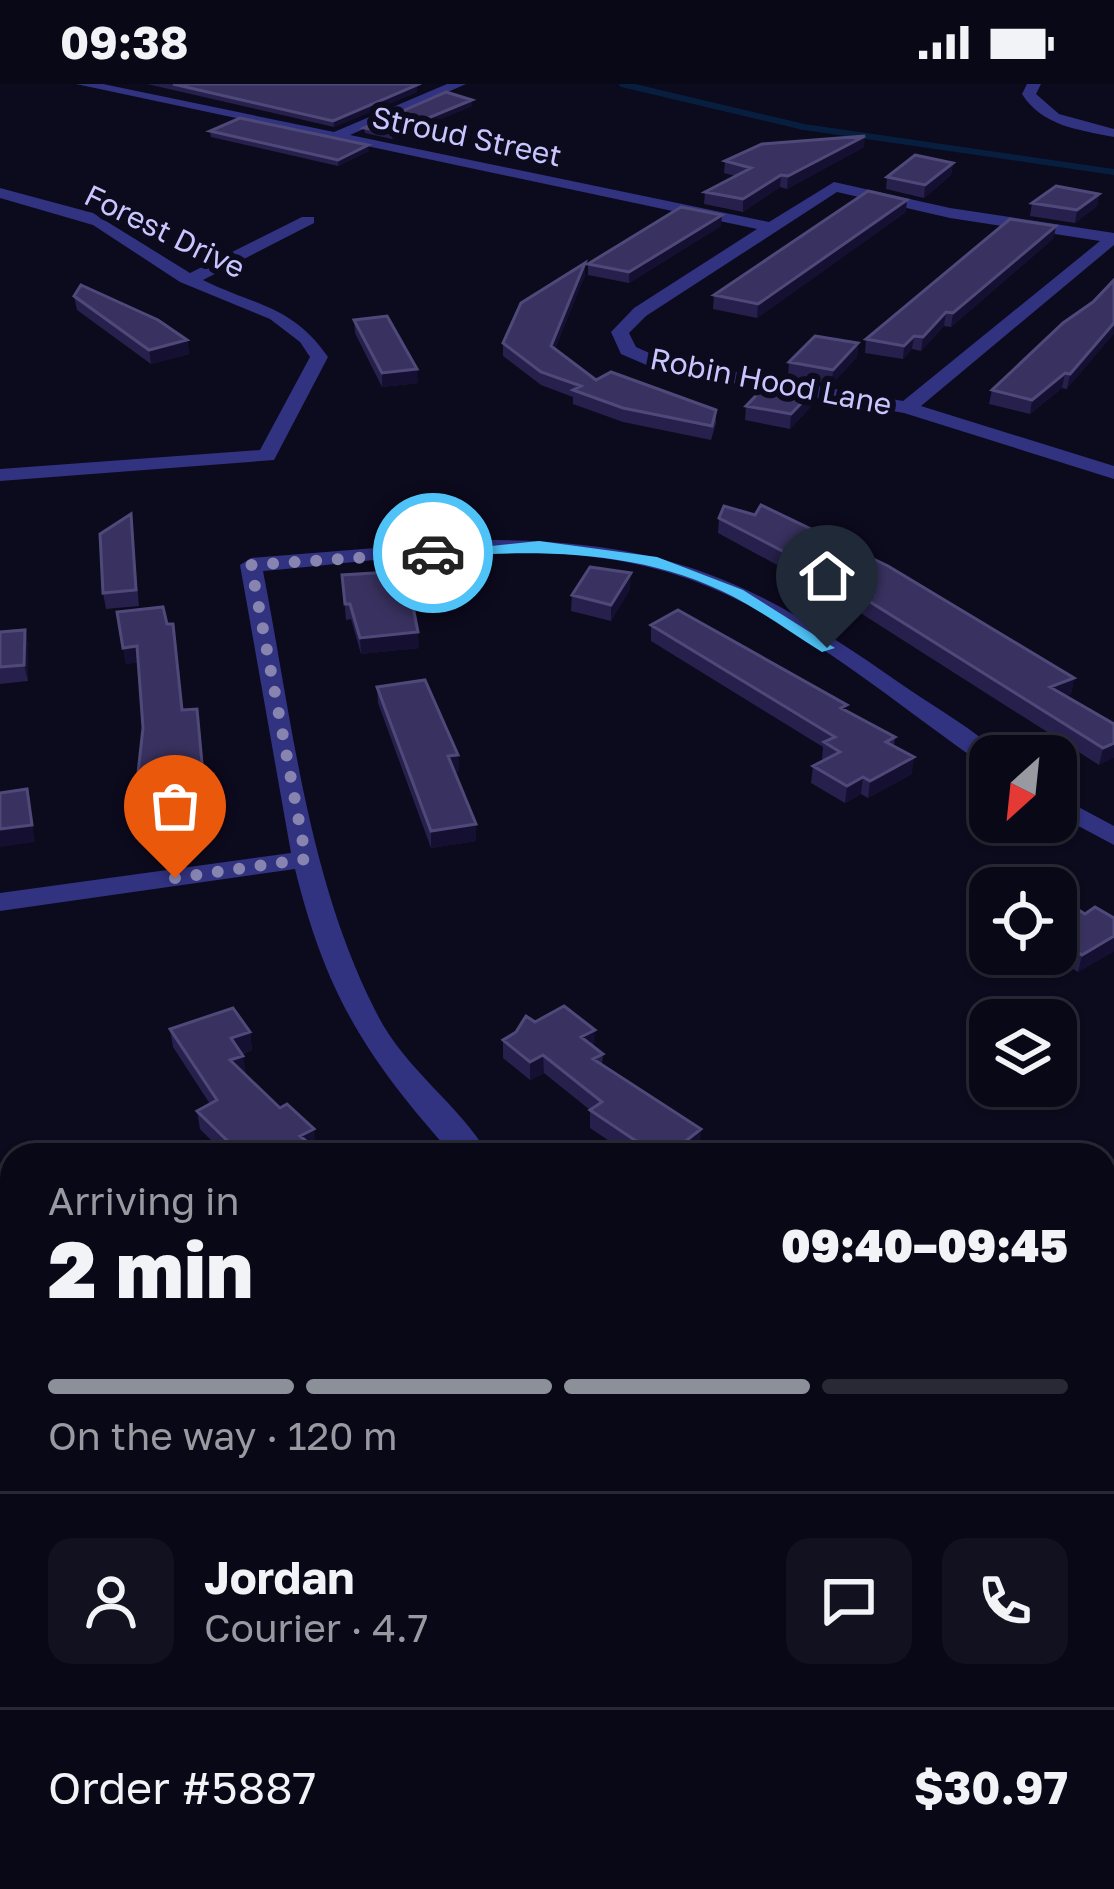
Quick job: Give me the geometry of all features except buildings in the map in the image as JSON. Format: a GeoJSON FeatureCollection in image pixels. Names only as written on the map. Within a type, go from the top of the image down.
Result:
{"type":"FeatureCollection","features":[{"type":"Feature","properties":{"kind":"street","name":"Stroud Street"},"geometry":{"type":"LineString","coordinates":[[83,84],[770,227]]}},
{"type":"Feature","properties":{"kind":"street"},"geometry":{"type":"LineString","coordinates":[[336,136],[459,84]]}},
{"type":"Feature","properties":{"kind":"street"},"geometry":{"type":"LineString","coordinates":[[1034,84],[1031,103],[1049,114],[1114,133]]}},
{"type":"Feature","properties":{"kind":"street","name":"Robin Hood Lane"},"geometry":{"type":"LineString","coordinates":[[1114,238],[950,213],[834,188],[640,312],[620,332],[628,350],[658,364],[907,408],[1114,473]]}},
{"type":"Feature","properties":{"kind":"street","name":"Forest Drive"},"geometry":{"type":"LineString","coordinates":[[0,193],[94,219],[153,252],[190,280],[263,308],[304,332],[319,357],[267,456],[0,475]]}},
{"type":"Feature","properties":{"kind":"street"},"geometry":{"type":"LineString","coordinates":[[190,280],[308,220]]}},
{"type":"Feature","properties":{"kind":"street","name":"Robin Hood Lane"},"geometry":{"type":"LineString","coordinates":[[907,408],[1114,238]]}},
{"type":"Feature","properties":{"kind":"street"},"geometry":{"type":"LineString","coordinates":[[461,1143],[399,1075],[362,1016],[325,933],[306,859],[251,565],[539,545],[652,560],[698,574],[788,622],[969,744]]}},
{"type":"Feature","properties":{"kind":"street"},"geometry":{"type":"LineString","coordinates":[[1077,815],[1114,837]]}},
{"type":"Feature","properties":{"kind":"street"},"geometry":{"type":"LineString","coordinates":[[0,902],[306,859]]}},
{"type":"Feature","properties":{"kind":"waterway"},"geometry":{"type":"LineString","coordinates":[[622,84],[804,127],[1114,172]]}},
{"type":"Feature","properties":{"kind":"way so far"},"geometry":{"type":"LineString","coordinates":[[175,878],[306,859],[251,565],[433,553]]}},
{"type":"Feature","properties":{"kind":"route"},"geometry":{"type":"LineString","coordinates":[[433,553],[539,545],[652,560],[737,593],[827,648]]}}]}
